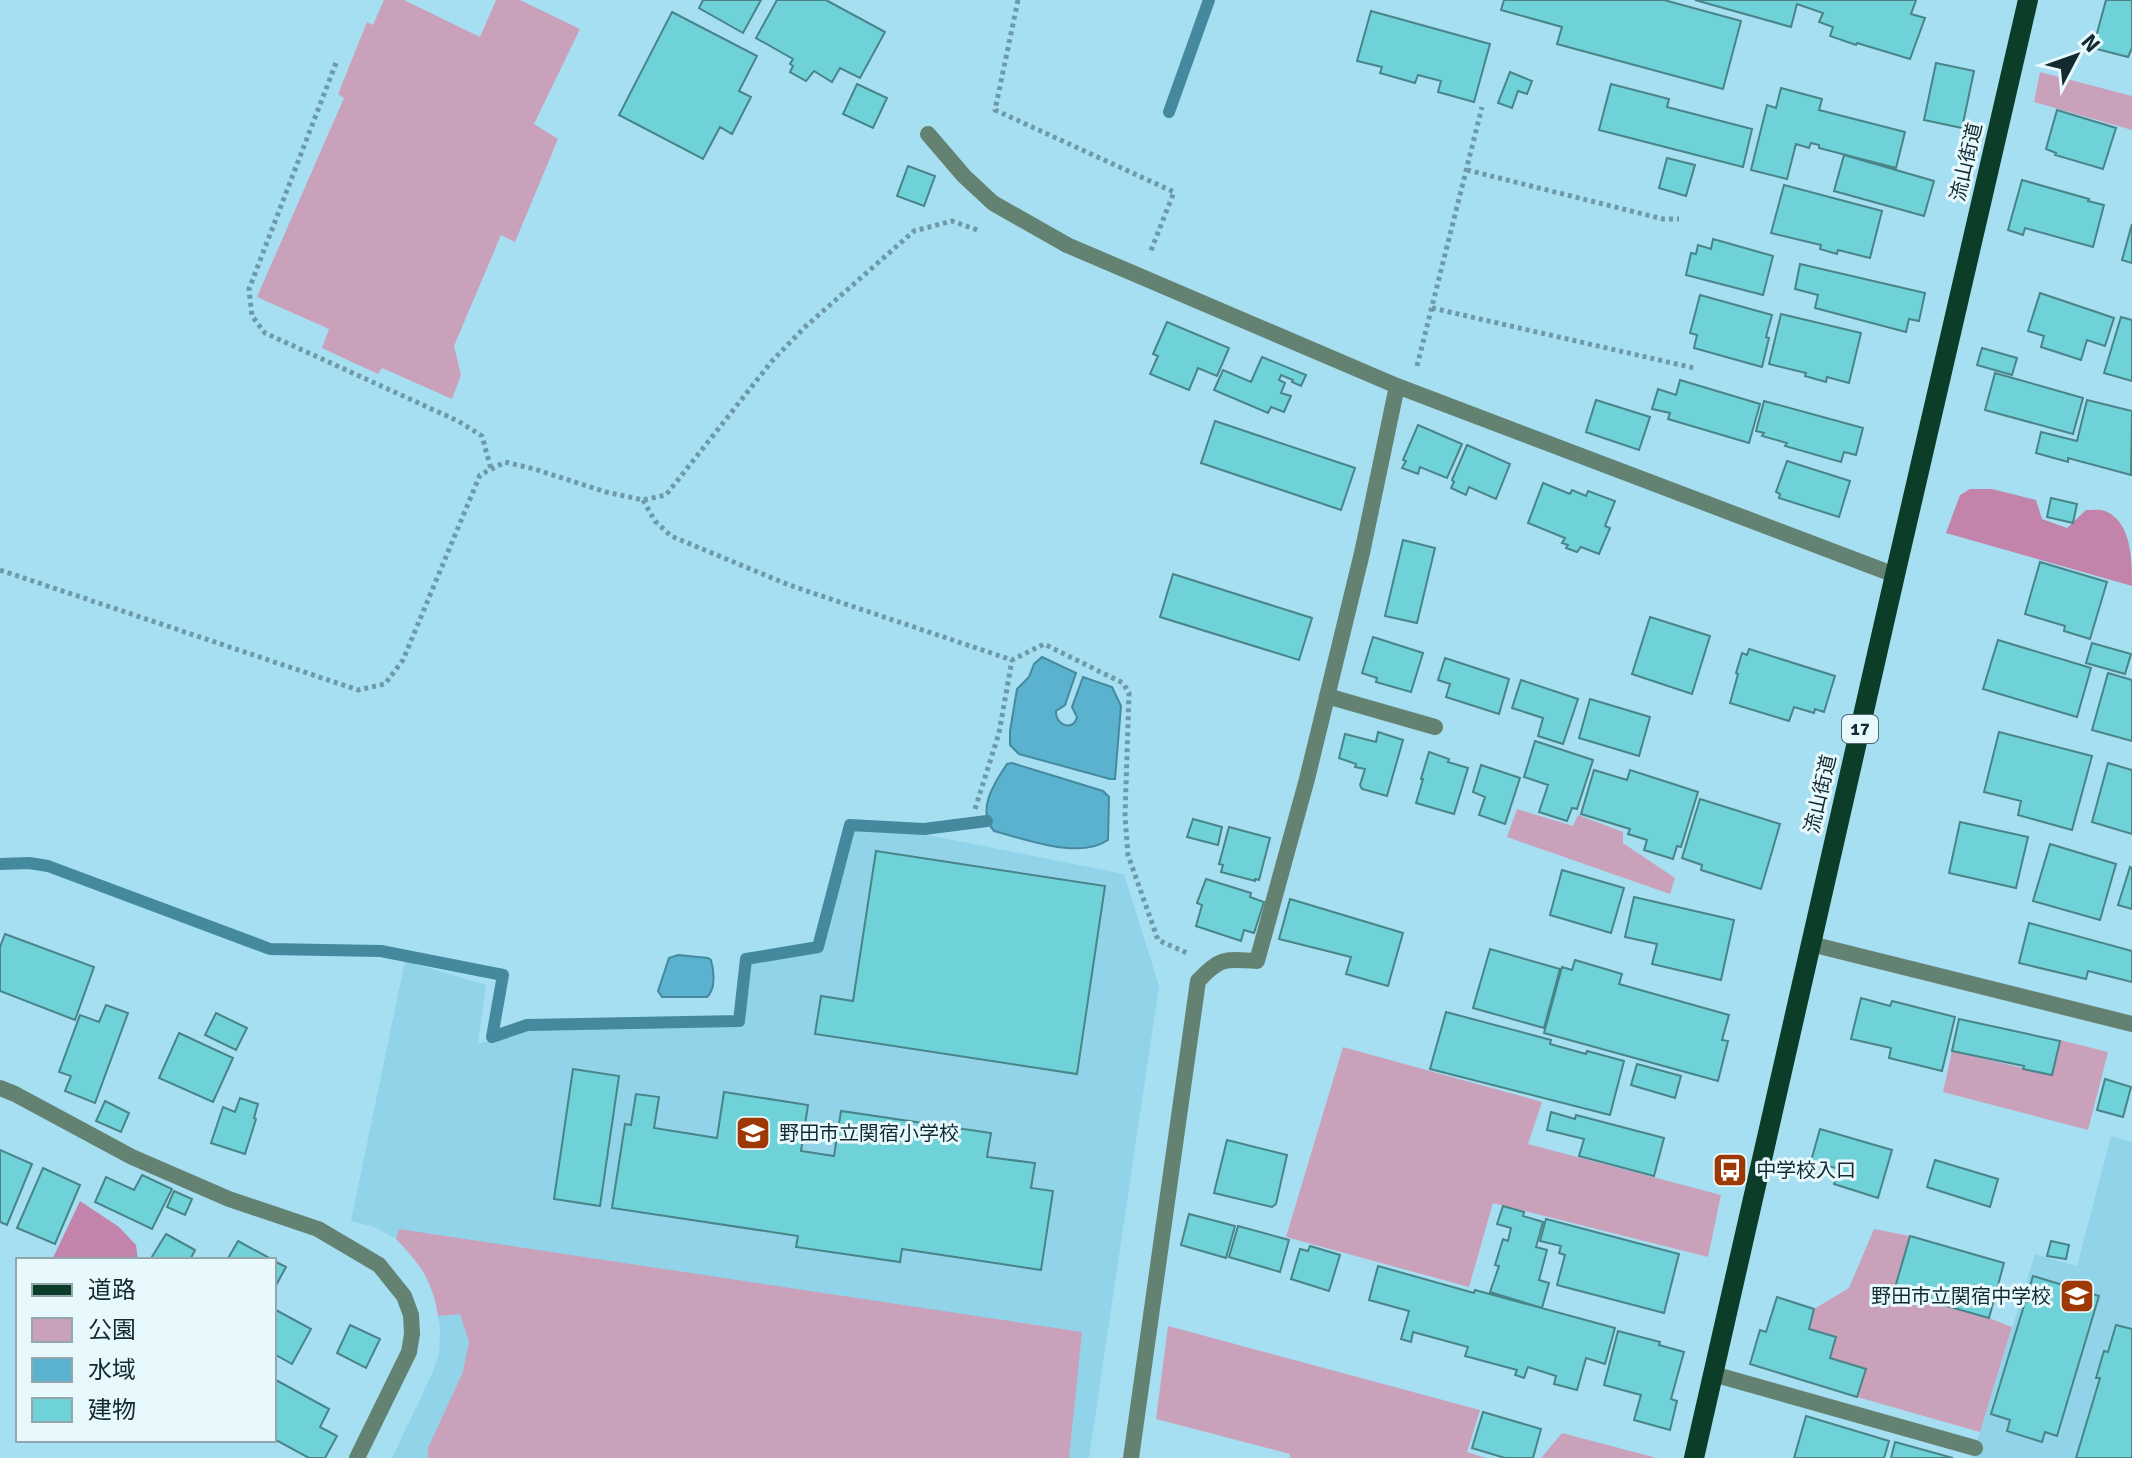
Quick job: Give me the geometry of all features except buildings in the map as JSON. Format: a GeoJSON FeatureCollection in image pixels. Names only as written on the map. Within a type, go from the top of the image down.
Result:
{"type":"FeatureCollection","features":[{"type":"Feature","properties":{"kind":"main road","name":"流山街道"},"geometry":{"type":"LineString","coordinates":[[1694,1458],[2028,0]]}},
{"type":"Feature","properties":{"kind":"street"},"geometry":{"type":"LineString","coordinates":[[928,134],[964,176],[993,203],[1067,245],[1404,388],[1895,575]]}},
{"type":"Feature","properties":{"kind":"street"},"geometry":{"type":"LineString","coordinates":[[1131,1458],[1198,981],[1214,964],[1231,959],[1257,961],[1307,779],[1404,388]]}},
{"type":"Feature","properties":{"kind":"street"},"geometry":{"type":"LineString","coordinates":[[1327,696],[1435,727]]}},
{"type":"Feature","properties":{"kind":"street"},"geometry":{"type":"LineString","coordinates":[[1811,944],[2132,1024]]}},
{"type":"Feature","properties":{"kind":"street"},"geometry":{"type":"LineString","coordinates":[[0,1088],[132,1157],[229,1199],[318,1229],[379,1265],[404,1296],[411,1315],[412,1334],[409,1352],[357,1458]]}},
{"type":"Feature","properties":{"kind":"street"},"geometry":{"type":"LineString","coordinates":[[1713,1374],[1975,1448]]}},
{"type":"Feature","properties":{"kind":"path"},"geometry":{"type":"LineString","coordinates":[[1018,0],[995,110],[1174,192],[1141,277]]}},
{"type":"Feature","properties":{"kind":"path"},"geometry":{"type":"LineString","coordinates":[[336,63],[249,289],[252,316],[265,333],[458,421],[482,436],[491,469]]}},
{"type":"Feature","properties":{"kind":"path"},"geometry":{"type":"LineString","coordinates":[[1404,388],[1432,308],[1482,107]]}},
{"type":"Feature","properties":{"kind":"path"},"geometry":{"type":"LineString","coordinates":[[1467,170],[1663,219],[1679,219]]}},
{"type":"Feature","properties":{"kind":"path"},"geometry":{"type":"LineString","coordinates":[[0,570],[358,690],[385,684],[403,660],[480,475],[505,462],[643,500],[666,495],[772,361],[805,327],[914,231],[952,221],[991,234]]}},
{"type":"Feature","properties":{"kind":"path"},"geometry":{"type":"LineString","coordinates":[[1432,308],[1694,368]]}},
{"type":"Feature","properties":{"kind":"path"},"geometry":{"type":"LineString","coordinates":[[643,500],[655,521],[671,536],[789,585],[1012,660],[1044,644],[1123,683],[1129,693],[1125,816],[1128,855],[1158,940],[1214,964]]}},
{"type":"Feature","properties":{"kind":"path"},"geometry":{"type":"LineString","coordinates":[[975,809],[999,733],[1012,660]]}},
{"type":"Feature","properties":{"kind":"shaded area"},"geometry":{"type":"Polygon","coordinates":[[[1970,489],[1992,489],[2036,500],[2042,519],[2067,528],[2086,510],[2103,510],[2114,516],[2129,543],[2132,586],[1946,533],[1960,495],[1970,489]]]}},
{"type":"Feature","properties":{"kind":"shaded area","name":"野田市立関宿小学校"},"geometry":{"type":"Polygon","coordinates":[[[855,829],[918,833],[1124,874],[1159,986],[1089,1458],[392,1458],[439,1354],[440,1329],[436,1303],[424,1270],[396,1239],[374,1227],[351,1221],[405,961],[486,985],[478,1044],[528,1029],[742,1027],[749,961],[820,950],[855,829]]]}},
{"type":"Feature","properties":{"kind":"shaded area","name":"野田市立関宿中学校"},"geometry":{"type":"Polygon","coordinates":[[[2111,1136],[2132,1142],[2132,1458],[1972,1458],[2035,1254],[2077,1266],[2111,1136]]]}},
{"type":"Feature","properties":{"kind":"shaded area"},"geometry":{"type":"Polygon","coordinates":[[[80,1201],[119,1227],[136,1245],[138,1258],[53,1258],[80,1201]]]}},
{"type":"Feature","properties":{"kind":"green space"},"geometry":{"type":"Polygon","coordinates":[[[384,0],[404,0],[480,37],[496,0],[520,0],[580,29],[534,124],[558,139],[515,242],[501,235],[454,346],[461,375],[452,399],[382,368],[378,374],[322,348],[329,329],[257,297],[344,98],[338,94],[367,22],[373,25],[384,0]]]}},
{"type":"Feature","properties":{"kind":"green space"},"geometry":{"type":"Polygon","coordinates":[[[2040,72],[2132,96],[2132,130],[2034,102],[2040,72]]]}},
{"type":"Feature","properties":{"kind":"green space"},"geometry":{"type":"Polygon","coordinates":[[[1517,809],[1573,826],[1578,815],[1623,832],[1623,843],[1675,878],[1670,894],[1507,837],[1517,809]]]}},
{"type":"Feature","properties":{"kind":"green space"},"geometry":{"type":"Polygon","coordinates":[[[2060,1040],[2108,1052],[2088,1130],[1943,1092],[1952,1051],[2052,1075],[2060,1040]]]}},
{"type":"Feature","properties":{"kind":"green space"},"geometry":{"type":"Polygon","coordinates":[[[1343,1047],[1542,1102],[1528,1144],[1721,1195],[1708,1257],[1493,1203],[1469,1287],[1286,1237],[1343,1047]]]}},
{"type":"Feature","properties":{"kind":"green space"},"geometry":{"type":"Polygon","coordinates":[[[399,1229],[1082,1332],[1069,1458],[428,1458],[428,1448],[463,1372],[469,1342],[460,1314],[438,1316],[433,1293],[424,1274],[396,1239],[399,1229]]]}},
{"type":"Feature","properties":{"kind":"green space"},"geometry":{"type":"Polygon","coordinates":[[[1874,1229],[1910,1236],[1895,1290],[2012,1327],[1980,1432],[1857,1397],[1865,1369],[1830,1358],[1836,1337],[1809,1329],[1814,1309],[1849,1288],[1874,1229]]]}},
{"type":"Feature","properties":{"kind":"green space"},"geometry":{"type":"Polygon","coordinates":[[[1168,1326],[1480,1410],[1467,1452],[1486,1458],[1290,1458],[1290,1454],[1156,1419],[1168,1326]]]}},
{"type":"Feature","properties":{"kind":"green space"},"geometry":{"type":"Polygon","coordinates":[[[1562,1433],[1653,1457],[1654,1458],[1541,1458],[1562,1433]]]}},
{"type":"Feature","properties":{"kind":"water"},"geometry":{"type":"Polygon","coordinates":[[[1042,657],[1076,673],[1065,705],[1056,711],[1058,720],[1065,725],[1075,722],[1077,717],[1072,707],[1083,677],[1112,687],[1121,706],[1115,779],[1019,754],[1010,745],[1017,689],[1042,657]]]}},
{"type":"Feature","properties":{"kind":"water"},"geometry":{"type":"Polygon","coordinates":[[[1007,764],[1103,791],[1109,797],[1108,840],[1096,846],[1068,848],[994,831],[987,815],[989,797],[1007,764]]]}},
{"type":"Feature","properties":{"kind":"water"},"geometry":{"type":"Polygon","coordinates":[[[678,955],[711,960],[713,985],[707,997],[662,997],[658,991],[669,958],[678,955]]]}},
{"type":"Feature","properties":{"kind":"waterway"},"geometry":{"type":"LineString","coordinates":[[1169,112],[1209,0]]}},
{"type":"Feature","properties":{"kind":"waterway"},"geometry":{"type":"LineString","coordinates":[[0,864],[48,866],[270,949],[381,951],[503,975],[492,1037],[527,1025],[739,1021],[746,959],[818,947],[850,825],[924,829],[987,821]]}},
{"type":"Feature","properties":{"kind":"place","name":"野田市立関宿小学校"},"geometry":{"type":"Point","coordinates":[753,1133]}},
{"type":"Feature","properties":{"kind":"place","name":"中学校入口"},"geometry":{"type":"Point","coordinates":[1730,1170]}},
{"type":"Feature","properties":{"kind":"place","name":"野田市立関宿中学校"},"geometry":{"type":"Point","coordinates":[2077,1296]}}]}
